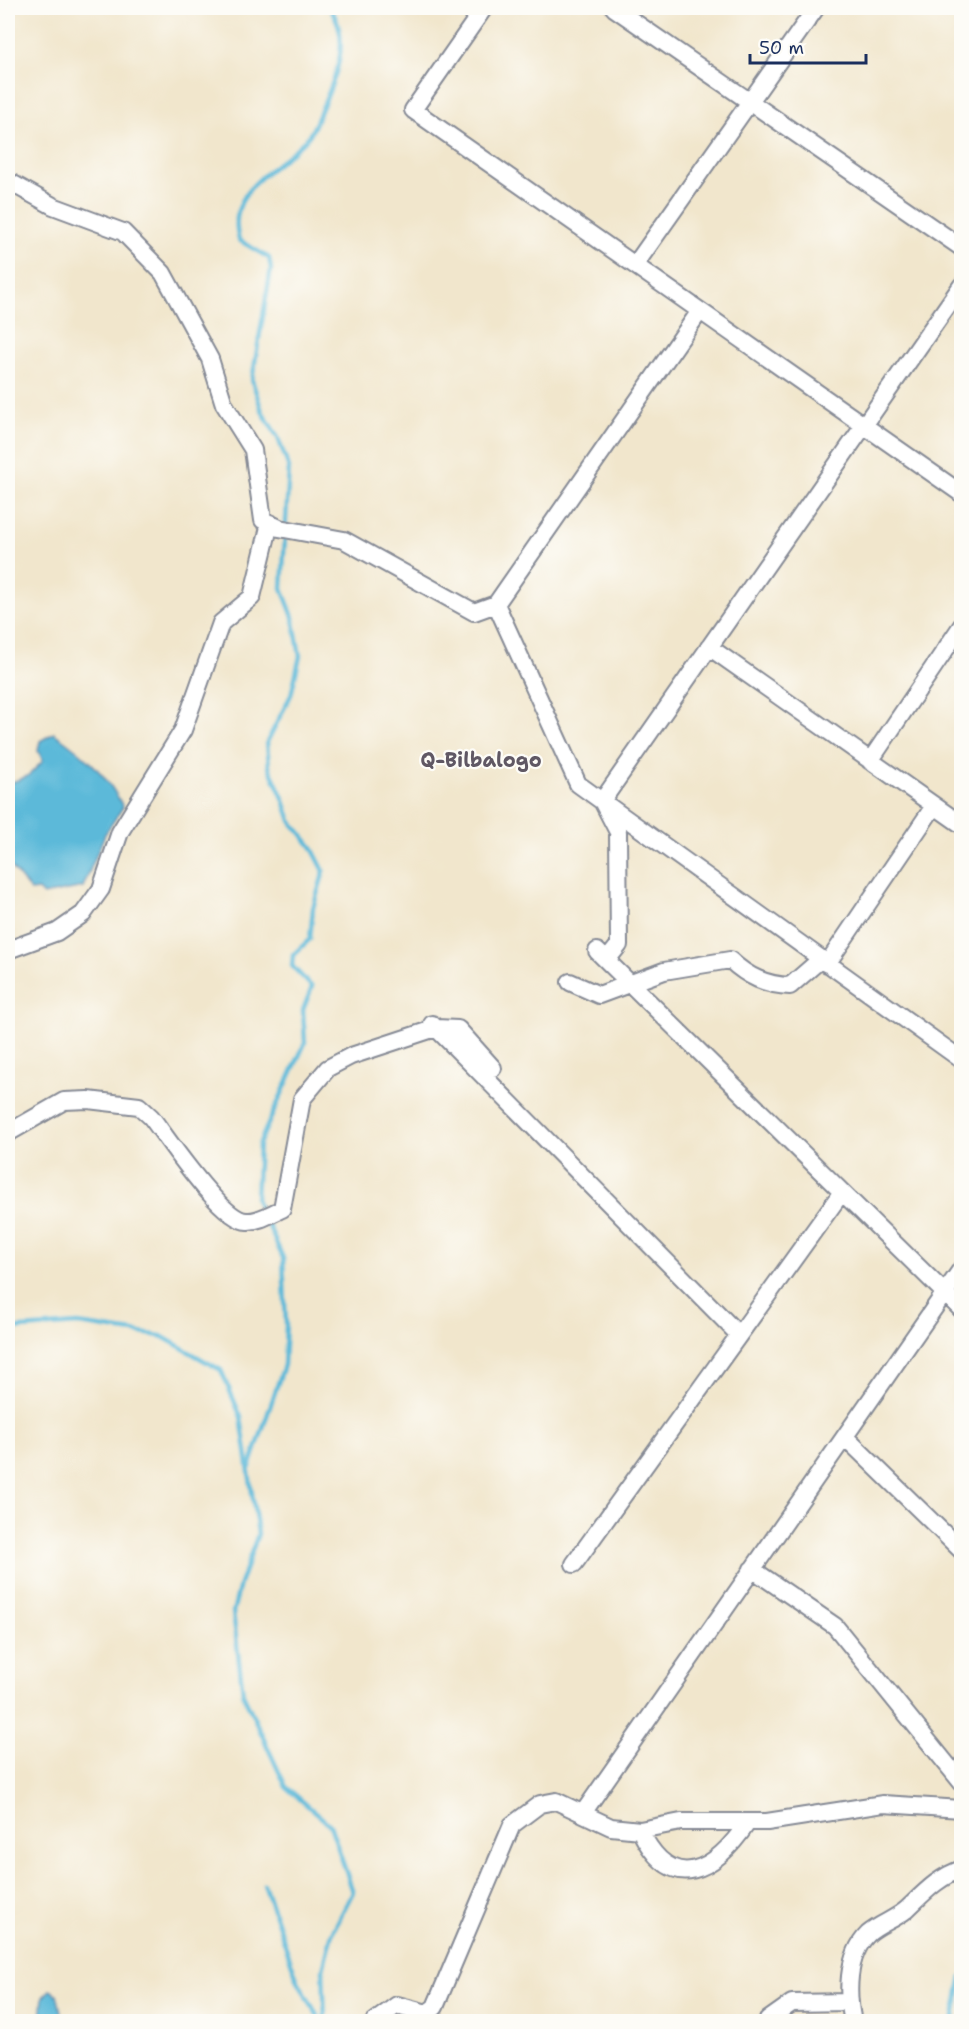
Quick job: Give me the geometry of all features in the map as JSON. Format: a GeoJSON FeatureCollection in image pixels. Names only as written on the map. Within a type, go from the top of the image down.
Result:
{"type":"FeatureCollection","features":[{"type":"Feature","properties":{"kind":"street"},"geometry":{"type":"LineString","coordinates":[[484,8],[413,110],[962,494]]}},
{"type":"Feature","properties":{"kind":"street"},"geometry":{"type":"LineString","coordinates":[[614,8],[962,248]]}},
{"type":"Feature","properties":{"kind":"street"},"geometry":{"type":"LineString","coordinates":[[635,265],[816,8]]}},
{"type":"Feature","properties":{"kind":"street"},"geometry":{"type":"LineString","coordinates":[[8,181],[53,206],[123,232],[163,273],[210,359],[224,404],[253,450],[263,520],[275,526],[344,540],[474,612],[496,604],[700,311]]}},
{"type":"Feature","properties":{"kind":"street"},"geometry":{"type":"LineString","coordinates":[[602,801],[962,285]]}},
{"type":"Feature","properties":{"kind":"street"},"geometry":{"type":"LineString","coordinates":[[8,950],[57,932],[83,914],[100,889],[120,832],[183,730],[221,623],[252,597],[275,526]]}},
{"type":"Feature","properties":{"kind":"street"},"geometry":{"type":"LineString","coordinates":[[496,604],[578,784],[962,1060]]}},
{"type":"Feature","properties":{"kind":"street"},"geometry":{"type":"LineString","coordinates":[[870,761],[962,625]]}},
{"type":"Feature","properties":{"kind":"street"},"geometry":{"type":"LineString","coordinates":[[709,647],[962,825]]}},
{"type":"Feature","properties":{"kind":"street"},"geometry":{"type":"LineString","coordinates":[[602,801],[618,832],[619,945],[602,956],[962,1310]]}},
{"type":"Feature","properties":{"kind":"street"},"geometry":{"type":"LineString","coordinates":[[570,982],[599,995],[632,985],[664,971],[730,960],[746,975],[774,985],[790,986],[824,961],[934,806]]}},
{"type":"Feature","properties":{"kind":"street"},"geometry":{"type":"LineString","coordinates":[[432,1025],[739,1335]]}},
{"type":"Feature","properties":{"kind":"street"},"geometry":{"type":"LineString","coordinates":[[8,1134],[64,1101],[88,1100],[139,1106],[152,1117],[219,1205],[235,1218],[248,1222],[282,1209],[302,1099],[328,1068],[351,1056],[432,1025],[458,1029],[493,1068]]}},
{"type":"Feature","properties":{"kind":"street"},"geometry":{"type":"LineString","coordinates":[[574,1564],[842,1192]]}},
{"type":"Feature","properties":{"kind":"street"},"geometry":{"type":"LineString","coordinates":[[583,1814],[962,1268]]}},
{"type":"Feature","properties":{"kind":"street"},"geometry":{"type":"LineString","coordinates":[[844,1437],[962,1551]]}},
{"type":"Feature","properties":{"kind":"street"},"geometry":{"type":"LineString","coordinates":[[752,1569],[835,1626],[962,1783]]}},
{"type":"Feature","properties":{"kind":"street"},"geometry":{"type":"LineString","coordinates":[[374,2022],[397,2005],[427,2013],[435,2007],[512,1825],[540,1804],[556,1801],[611,1827],[639,1830],[681,1822],[748,1822],[811,1817],[883,1804],[962,1809]]}},
{"type":"Feature","properties":{"kind":"street"},"geometry":{"type":"LineString","coordinates":[[639,1830],[648,1847],[668,1867],[684,1871],[714,1861],[733,1845],[748,1822]]}},
{"type":"Feature","properties":{"kind":"street"},"geometry":{"type":"LineString","coordinates":[[853,2022],[848,2002],[848,1983],[857,1955],[868,1935],[905,1910],[922,1892],[948,1873],[962,1869]]}},
{"type":"Feature","properties":{"kind":"street"},"geometry":{"type":"LineString","coordinates":[[768,2020],[792,2002],[848,2002]]}},
{"type":"Feature","properties":{"kind":"water"},"geometry":{"type":"Polygon","coordinates":[[[54,733],[94,766],[110,785],[123,807],[105,834],[83,887],[43,895],[38,890],[31,891],[8,863],[8,784],[28,776],[43,761],[38,751],[40,741],[54,733]]]}},
{"type":"Feature","properties":{"kind":"water"},"geometry":{"type":"Polygon","coordinates":[[[50,1990],[57,1994],[63,2021],[41,2021],[43,1997],[50,1990]]]}},
{"type":"Feature","properties":{"kind":"waterway"},"geometry":{"type":"LineString","coordinates":[[262,1213],[256,1199],[259,1144],[305,1043],[303,1010],[312,987],[292,966],[293,955],[310,939],[313,908],[324,871],[311,846],[291,821],[269,767],[267,742],[291,695],[300,656],[293,617],[282,588],[289,468],[278,438],[262,411],[252,380],[271,269],[269,258],[239,240],[237,222],[240,206],[247,193],[257,181],[308,137],[316,123],[340,58],[340,32],[337,20],[330,8]]}},
{"type":"Feature","properties":{"kind":"waterway"},"geometry":{"type":"LineString","coordinates":[[250,1467],[284,1365],[286,1325],[283,1258],[266,1220]]}},
{"type":"Feature","properties":{"kind":"waterway"},"geometry":{"type":"LineString","coordinates":[[8,1329],[78,1324],[161,1336],[221,1370],[241,1417],[258,1534],[240,1584],[233,1612],[243,1694],[286,1787],[330,1825],[353,1892],[332,1933],[323,1969],[325,2022]]}},
{"type":"Feature","properties":{"kind":"waterway"},"geometry":{"type":"LineString","coordinates":[[264,1884],[297,1979],[321,2022]]}},
{"type":"Feature","properties":{"kind":"waterway"},"geometry":{"type":"LineString","coordinates":[[953,2022],[962,1976]]}},
{"type":"Feature","properties":{"kind":"district","name":"Q-Bilbalogo"},"geometry":{"type":"Point","coordinates":[481,760]}}]}
